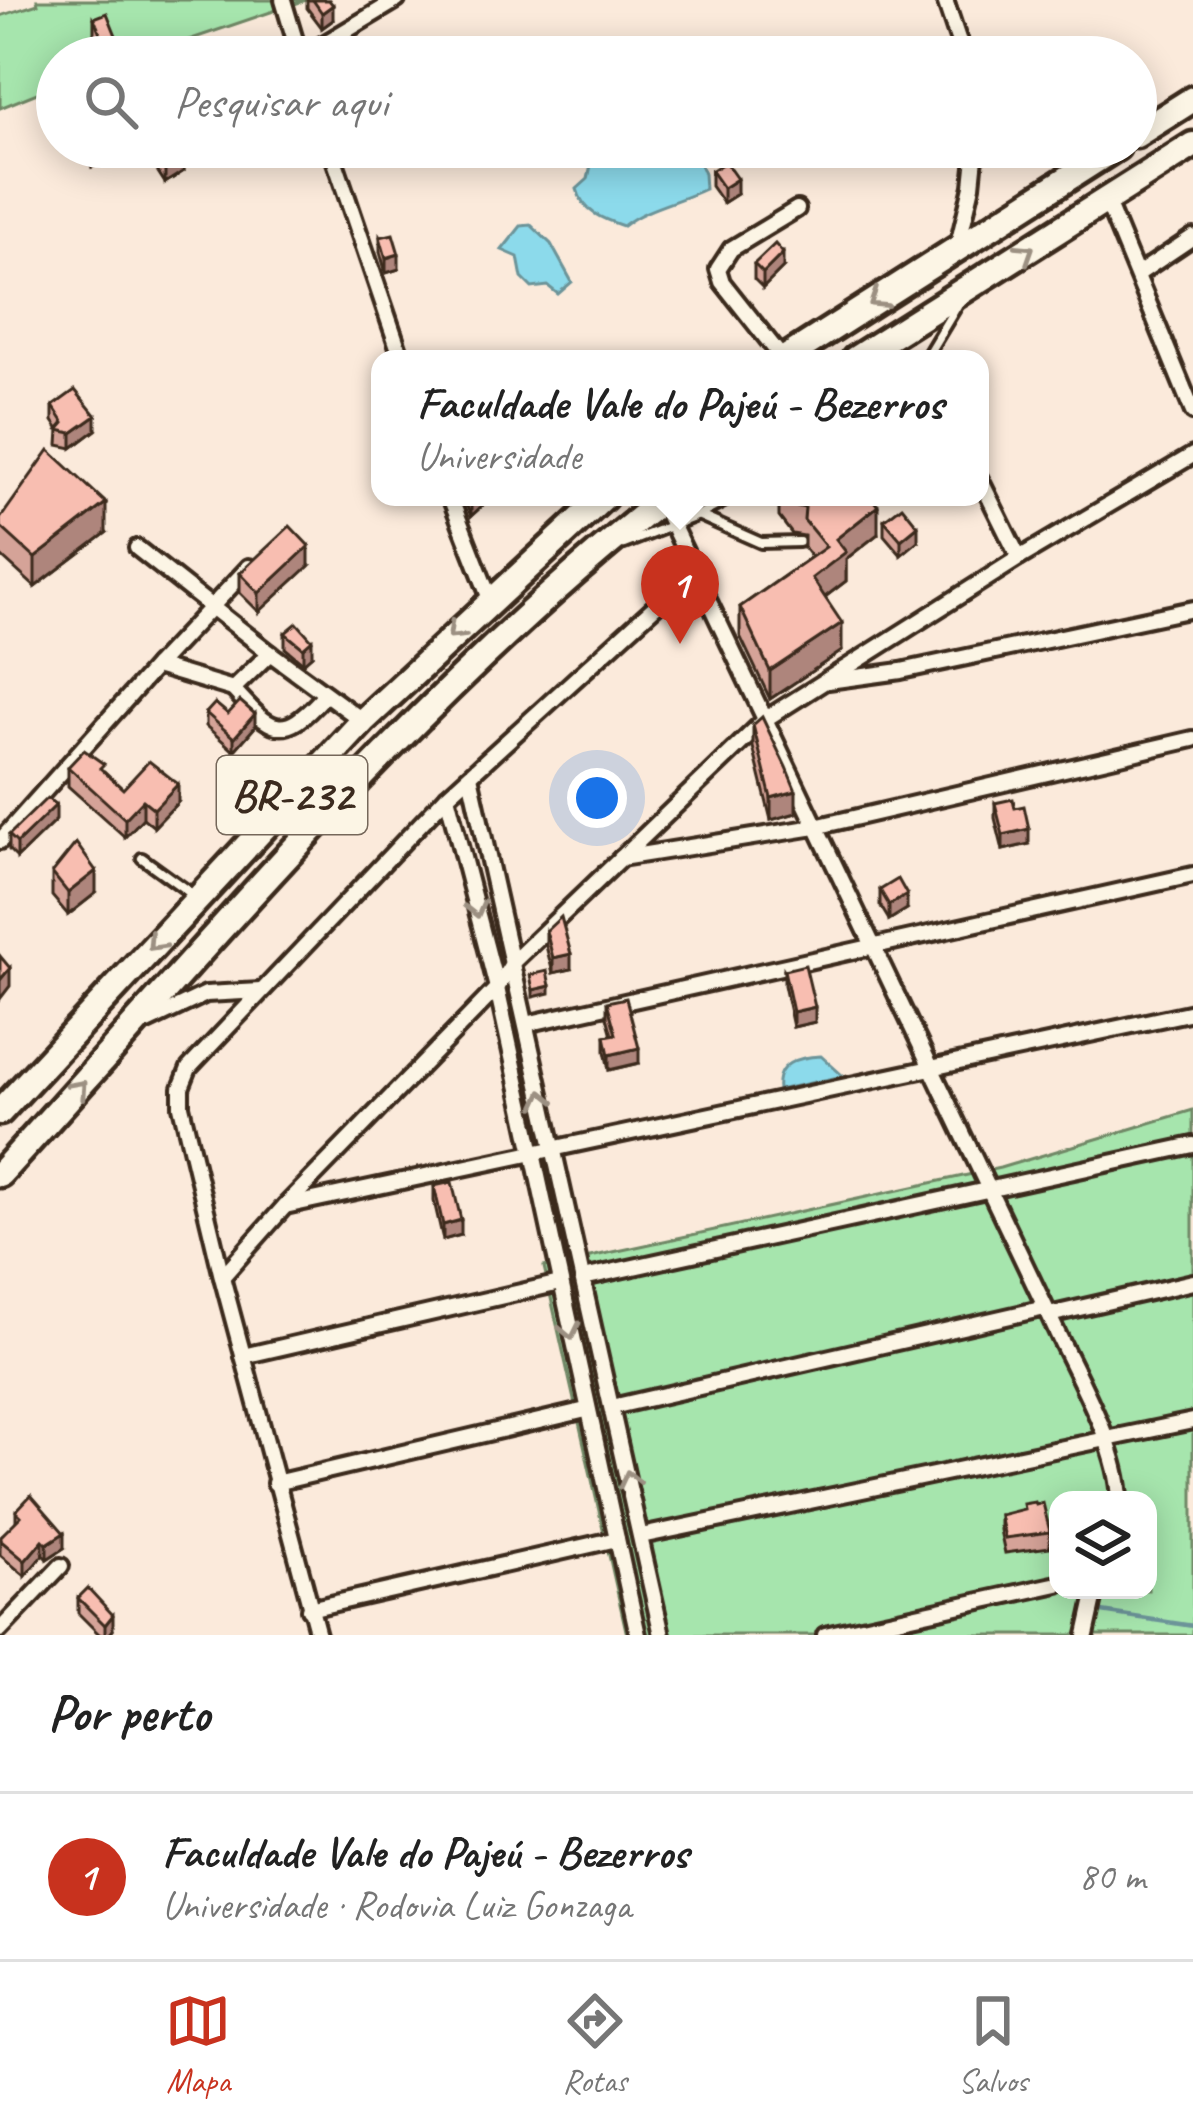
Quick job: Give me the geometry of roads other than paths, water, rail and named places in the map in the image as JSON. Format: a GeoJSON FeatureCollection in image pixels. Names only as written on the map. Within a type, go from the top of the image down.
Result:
{"type":"FeatureCollection","features":[{"type":"Feature","properties":{"kind":"highway"},"geometry":{"type":"LineString","coordinates":[[1157,122],[1193,100]]}},
{"type":"Feature","properties":{"kind":"highway"},"geometry":{"type":"LineString","coordinates":[[1157,168],[1193,145]]}},
{"type":"Feature","properties":{"kind":"highway"},"geometry":{"type":"LineString","coordinates":[[798,350],[1084,168]]}},
{"type":"Feature","properties":{"kind":"highway"},"geometry":{"type":"LineString","coordinates":[[870,350],[1157,168]]}},
{"type":"Feature","properties":{"kind":"highway","name":"BR-232"},"geometry":{"type":"LineString","coordinates":[[0,1112],[363,721],[594,506]]}},
{"type":"Feature","properties":{"kind":"highway","name":"BR-232"},"geometry":{"type":"LineString","coordinates":[[0,1174],[412,722],[498,639],[654,506]]}},
{"type":"Feature","properties":{"kind":"street"},"geometry":{"type":"LineString","coordinates":[[283,0],[294,36]]}},
{"type":"Feature","properties":{"kind":"street"},"geometry":{"type":"LineString","coordinates":[[336,36],[397,0]]}},
{"type":"Feature","properties":{"kind":"street"},"geometry":{"type":"LineString","coordinates":[[945,0],[957,36]]}},
{"type":"Feature","properties":{"kind":"street"},"geometry":{"type":"LineString","coordinates":[[337,168],[399,350]]}},
{"type":"Feature","properties":{"kind":"street"},"geometry":{"type":"LineString","coordinates":[[956,249],[974,168]]}},
{"type":"Feature","properties":{"kind":"street"},"geometry":{"type":"LineString","coordinates":[[1106,200],[1193,412]]}},
{"type":"Feature","properties":{"kind":"street"},"geometry":{"type":"LineString","coordinates":[[777,350],[722,282],[718,268],[731,249],[797,208]]}},
{"type":"Feature","properties":{"kind":"street"},"geometry":{"type":"LineString","coordinates":[[1138,274],[1193,237]]}},
{"type":"Feature","properties":{"kind":"street"},"geometry":{"type":"LineString","coordinates":[[222,1277],[497,988],[513,962],[767,718],[1018,558],[1193,455]]}},
{"type":"Feature","properties":{"kind":"street"},"geometry":{"type":"LineString","coordinates":[[989,498],[1018,558]]}},
{"type":"Feature","properties":{"kind":"street"},"geometry":{"type":"LineString","coordinates":[[454,506],[490,599]]}},
{"type":"Feature","properties":{"kind":"street"},"geometry":{"type":"LineString","coordinates":[[665,506],[1047,1312],[1103,1437],[1119,1491]]}},
{"type":"Feature","properties":{"kind":"street"},"geometry":{"type":"LineString","coordinates":[[137,548],[323,696],[363,721]]}},
{"type":"Feature","properties":{"kind":"street"},"geometry":{"type":"LineString","coordinates":[[0,841],[249,567]]}},
{"type":"Feature","properties":{"kind":"street"},"geometry":{"type":"LineString","coordinates":[[318,1635],[181,1106],[189,1068],[447,796],[695,569]]}},
{"type":"Feature","properties":{"kind":"street"},"geometry":{"type":"LineString","coordinates":[[823,682],[901,671],[1193,609]]}},
{"type":"Feature","properties":{"kind":"street"},"geometry":{"type":"LineString","coordinates":[[233,689],[270,652]]}},
{"type":"Feature","properties":{"kind":"street"},"geometry":{"type":"LineString","coordinates":[[156,666],[233,689],[258,717],[283,727],[299,724],[323,696]]}},
{"type":"Feature","properties":{"kind":"street"},"geometry":{"type":"LineString","coordinates":[[620,858],[815,827],[1193,740]]}},
{"type":"Feature","properties":{"kind":"street"},"geometry":{"type":"LineString","coordinates":[[470,776],[662,1635]]}},
{"type":"Feature","properties":{"kind":"street"},"geometry":{"type":"LineString","coordinates":[[447,796],[497,988],[638,1635]]}},
{"type":"Feature","properties":{"kind":"street"},"geometry":{"type":"LineString","coordinates":[[526,1024],[1193,874]]}},
{"type":"Feature","properties":{"kind":"street"},"geometry":{"type":"LineString","coordinates":[[133,1029],[206,994],[261,991]]}},
{"type":"Feature","properties":{"kind":"street"},"geometry":{"type":"LineString","coordinates":[[285,1206],[1193,1012]]}},
{"type":"Feature","properties":{"kind":"street"},"geometry":{"type":"LineString","coordinates":[[583,1278],[1193,1144]]}},
{"type":"Feature","properties":{"kind":"street"},"geometry":{"type":"LineString","coordinates":[[612,1407],[1193,1282]]}},
{"type":"Feature","properties":{"kind":"street"},"geometry":{"type":"LineString","coordinates":[[243,1356],[560,1283]]}},
{"type":"Feature","properties":{"kind":"street"},"geometry":{"type":"LineString","coordinates":[[275,1483],[586,1410]]}},
{"type":"Feature","properties":{"kind":"street"},"geometry":{"type":"LineString","coordinates":[[641,1536],[1193,1420]]}},
{"type":"Feature","properties":{"kind":"street"},"geometry":{"type":"LineString","coordinates":[[309,1609],[617,1539]]}},
{"type":"Feature","properties":{"kind":"street"},"geometry":{"type":"LineString","coordinates":[[0,1630],[61,1566]]}},
{"type":"Feature","properties":{"kind":"street"},"geometry":{"type":"LineString","coordinates":[[825,1635],[1049,1586]]}},
{"type":"Feature","properties":{"kind":"street"},"geometry":{"type":"LineString","coordinates":[[1086,1635],[1094,1599]]}},
{"type":"Feature","properties":{"kind":"lane"},"geometry":{"type":"LineString","coordinates":[[930,350],[965,291]]}},
{"type":"Feature","properties":{"kind":"lane"},"geometry":{"type":"LineString","coordinates":[[595,555],[716,506]]}},
{"type":"Feature","properties":{"kind":"lane"},"geometry":{"type":"LineString","coordinates":[[699,515],[761,543],[799,542]]}},
{"type":"Feature","properties":{"kind":"lane"},"geometry":{"type":"LineString","coordinates":[[142,858],[197,898]]}},
{"type":"Feature","properties":{"kind":"water"},"geometry":{"type":"Polygon","coordinates":[[[590,168],[702,168],[705,189],[623,226],[589,209],[580,197],[577,189],[588,179],[590,168]]]}},
{"type":"Feature","properties":{"kind":"water"},"geometry":{"type":"Polygon","coordinates":[[[531,225],[551,244],[572,282],[558,294],[548,286],[532,288],[522,278],[518,257],[502,250],[521,226],[531,225]]]}},
{"type":"Feature","properties":{"kind":"water"},"geometry":{"type":"Polygon","coordinates":[[[821,1056],[843,1076],[778,1090],[780,1073],[790,1063],[821,1056]]]}},
{"type":"Feature","properties":{"kind":"waterway"},"geometry":{"type":"LineString","coordinates":[[1102,1612],[1193,1626]]}},
{"type":"Feature","properties":{"kind":"place","name":"Faculdade Vale do Pajeú - Bezerros"},"geometry":{"type":"Point","coordinates":[680,644]}}]}
